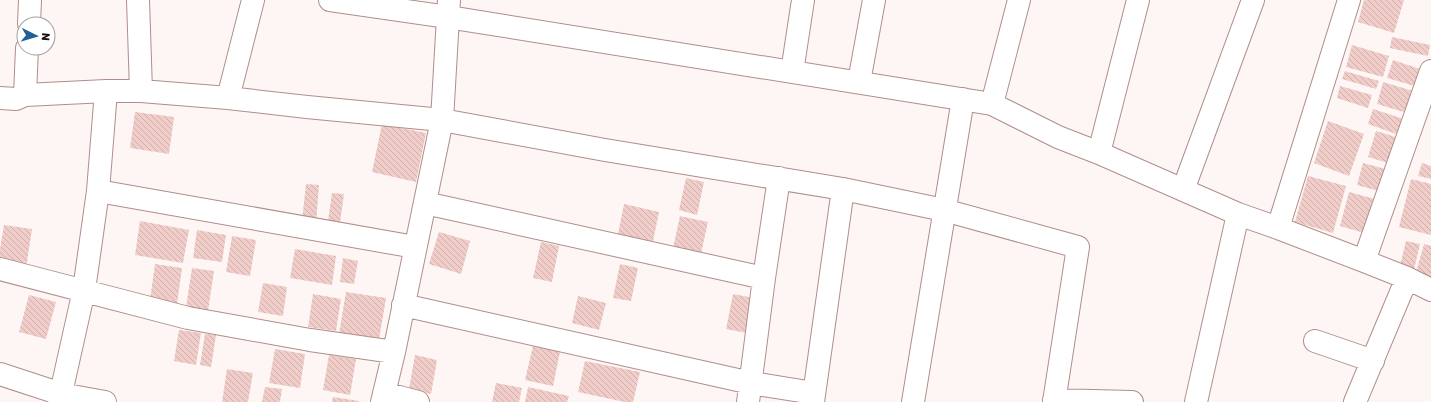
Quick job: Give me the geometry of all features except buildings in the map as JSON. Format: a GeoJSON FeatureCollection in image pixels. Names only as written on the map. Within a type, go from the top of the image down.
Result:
{"type":"FeatureCollection","features":[{"type":"Feature","properties":{"kind":"street"},"geometry":{"type":"LineString","coordinates":[[29,16],[30,0]]}},
{"type":"Feature","properties":{"kind":"street"},"geometry":{"type":"LineString","coordinates":[[138,0],[141,91]]}},
{"type":"Feature","properties":{"kind":"street"},"geometry":{"type":"LineString","coordinates":[[228,98],[253,0]]}},
{"type":"Feature","properties":{"kind":"street"},"geometry":{"type":"LineString","coordinates":[[330,0],[449,8],[792,72],[992,104],[1058,137],[1099,153],[1238,214],[1364,261],[1407,278],[1431,290]]}},
{"type":"Feature","properties":{"kind":"street"},"geometry":{"type":"LineString","coordinates":[[792,72],[803,0]]}},
{"type":"Feature","properties":{"kind":"street"},"geometry":{"type":"LineString","coordinates":[[859,82],[874,0]]}},
{"type":"Feature","properties":{"kind":"street"},"geometry":{"type":"LineString","coordinates":[[992,104],[1019,0]]}},
{"type":"Feature","properties":{"kind":"street"},"geometry":{"type":"LineString","coordinates":[[1099,153],[1138,0]]}},
{"type":"Feature","properties":{"kind":"street"},"geometry":{"type":"LineString","coordinates":[[1183,190],[1253,0]]}},
{"type":"Feature","properties":{"kind":"street"},"geometry":{"type":"LineString","coordinates":[[1278,228],[1349,0]]}},
{"type":"Feature","properties":{"kind":"street"},"geometry":{"type":"LineString","coordinates":[[418,402],[383,398],[394,352],[442,120],[449,8]]}},
{"type":"Feature","properties":{"kind":"street"},"geometry":{"type":"LineString","coordinates":[[25,95],[27,56]]}},
{"type":"Feature","properties":{"kind":"street"},"geometry":{"type":"LineString","coordinates":[[1364,261],[1431,71]]}},
{"type":"Feature","properties":{"kind":"street"},"geometry":{"type":"LineString","coordinates":[[60,398],[84,290],[98,191],[106,91]]}},
{"type":"Feature","properties":{"kind":"street"},"geometry":{"type":"LineString","coordinates":[[0,98],[16,98],[25,95],[106,91],[141,91],[228,98],[442,120],[605,150],[843,189],[944,210],[1078,247],[1054,401],[1132,402]]}},
{"type":"Feature","properties":{"kind":"street"},"geometry":{"type":"LineString","coordinates":[[913,402],[963,99]]}},
{"type":"Feature","properties":{"kind":"street"},"geometry":{"type":"LineString","coordinates":[[750,393],[764,278],[779,178]]}},
{"type":"Feature","properties":{"kind":"street"},"geometry":{"type":"LineString","coordinates":[[403,305],[750,393],[813,398],[843,189]]}},
{"type":"Feature","properties":{"kind":"street"},"geometry":{"type":"LineString","coordinates":[[98,191],[415,247]]}},
{"type":"Feature","properties":{"kind":"street"},"geometry":{"type":"LineString","coordinates":[[425,203],[764,278]]}},
{"type":"Feature","properties":{"kind":"street"},"geometry":{"type":"LineString","coordinates":[[1196,402],[1238,214]]}},
{"type":"Feature","properties":{"kind":"street"},"geometry":{"type":"LineString","coordinates":[[0,270],[84,290],[188,318],[310,340],[394,352]]}},
{"type":"Feature","properties":{"kind":"street"},"geometry":{"type":"LineString","coordinates":[[1355,402],[1407,278]]}},
{"type":"Feature","properties":{"kind":"street"},"geometry":{"type":"LineString","coordinates":[[1315,341],[1373,361]]}},
{"type":"Feature","properties":{"kind":"street"},"geometry":{"type":"LineString","coordinates":[[0,374],[60,398],[105,402]]}}]}
